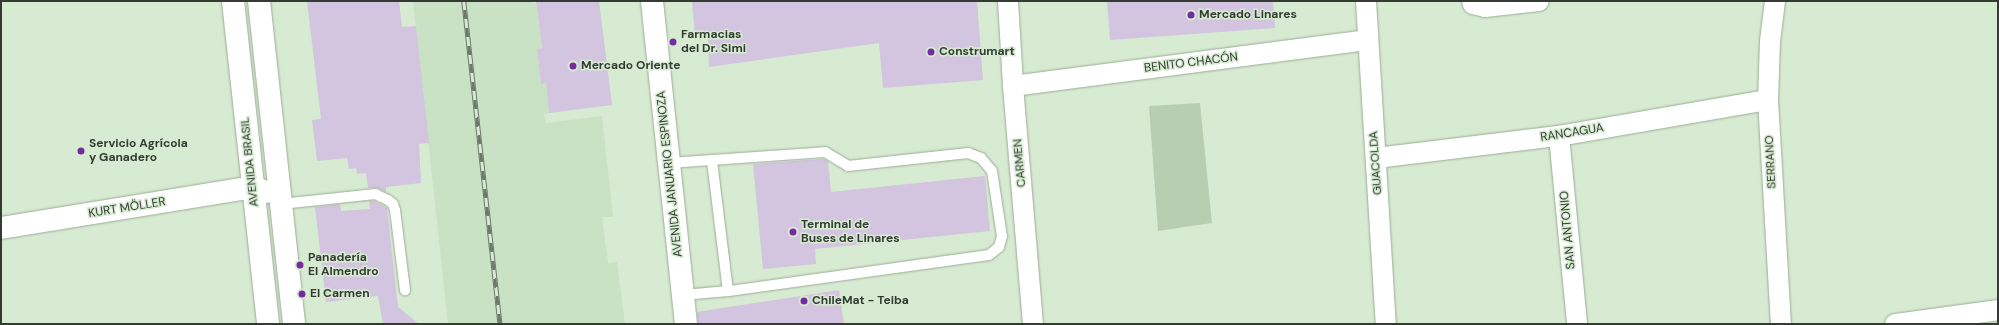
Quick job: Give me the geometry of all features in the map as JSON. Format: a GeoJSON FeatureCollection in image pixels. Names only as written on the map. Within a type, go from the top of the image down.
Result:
{"type":"FeatureCollection","features":[{"type":"Feature","properties":{"kind":"main road","name":"AVENIDA BRASIL"},"geometry":{"type":"LineString","coordinates":[[233,1],[268,324]]}},
{"type":"Feature","properties":{"kind":"main road"},"geometry":{"type":"LineString","coordinates":[[259,1],[294,324]]}},
{"type":"Feature","properties":{"kind":"main road","name":"AVENIDA JANUARIO ESPINOZA"},"geometry":{"type":"LineString","coordinates":[[652,1],[686,324]]}},
{"type":"Feature","properties":{"kind":"main road"},"geometry":{"type":"LineString","coordinates":[[253,187],[269,194],[282,208]]}},
{"type":"Feature","properties":{"kind":"main road","name":"KURT MÖLLER"},"geometry":{"type":"LineString","coordinates":[[1,228],[253,187]]}},
{"type":"Feature","properties":{"kind":"street","name":"CARMEN"},"geometry":{"type":"LineString","coordinates":[[1008,1],[1013,86],[1033,324]]}},
{"type":"Feature","properties":{"kind":"street","name":"GUACOLDA"},"geometry":{"type":"LineString","coordinates":[[1366,1],[1386,324]]}},
{"type":"Feature","properties":{"kind":"street"},"geometry":{"type":"LineString","coordinates":[[1472,1],[1473,4],[1485,8],[1539,1]]}},
{"type":"Feature","properties":{"kind":"street","name":"SERRANO"},"geometry":{"type":"LineString","coordinates":[[1775,1],[1770,41],[1768,100],[1781,324]]}},
{"type":"Feature","properties":{"kind":"street","name":"BENITO CHACÓN"},"geometry":{"type":"LineString","coordinates":[[1013,86],[1368,40]]}},
{"type":"Feature","properties":{"kind":"street","name":"RANCAGUA"},"geometry":{"type":"LineString","coordinates":[[1376,158],[1559,136],[1768,100]]}},
{"type":"Feature","properties":{"kind":"street","name":"SAN ANTONIO"},"geometry":{"type":"LineString","coordinates":[[1559,136],[1577,324]]}},
{"type":"Feature","properties":{"kind":"street"},"geometry":{"type":"LineString","coordinates":[[1895,324],[1998,310]]}},
{"type":"Feature","properties":{"kind":"lane"},"geometry":{"type":"LineString","coordinates":[[669,163],[825,152],[848,166],[962,153],[975,155],[988,164],[992,171],[1002,236],[999,247],[989,255],[728,291],[683,295]]}},
{"type":"Feature","properties":{"kind":"lane"},"geometry":{"type":"LineString","coordinates":[[712,160],[728,291]]}},
{"type":"Feature","properties":{"kind":"lane"},"geometry":{"type":"LineString","coordinates":[[282,208],[375,194],[388,200],[393,204],[395,210],[405,290]]}},
{"type":"Feature","properties":{"kind":"shaded area"},"geometry":{"type":"Polygon","coordinates":[[[413,1],[531,1],[532,3],[536,3],[542,48],[537,49],[541,84],[546,83],[549,113],[544,114],[546,123],[602,116],[613,217],[602,217],[608,263],[617,262],[625,324],[448,324],[413,1]]]}},
{"type":"Feature","properties":{"kind":"shaded area"},"geometry":{"type":"Polygon","coordinates":[[[1200,103],[1212,223],[1158,231],[1149,106],[1200,103]]]}},
{"type":"Feature","properties":{"kind":"building"},"geometry":{"type":"Polygon","coordinates":[[[307,1],[399,1],[402,27],[416,26],[429,143],[419,144],[421,183],[386,187],[386,192],[377,188],[368,188],[366,173],[357,174],[356,168],[349,169],[347,158],[317,161],[312,120],[321,119],[307,1]]]}},
{"type":"Feature","properties":{"kind":"building","name":"Mercado Oriente"},"geometry":{"type":"Polygon","coordinates":[[[536,1],[599,1],[612,105],[549,113],[546,83],[541,84],[537,49],[542,48],[536,1]]]}},
{"type":"Feature","properties":{"kind":"building"},"geometry":{"type":"Polygon","coordinates":[[[692,1],[977,1],[983,80],[883,88],[879,43],[709,67],[708,35],[695,36],[692,1]]]}},
{"type":"Feature","properties":{"kind":"building","name":"Mercado Linares"},"geometry":{"type":"Polygon","coordinates":[[[1107,1],[1273,1],[1275,28],[1110,40],[1107,1]]]}},
{"type":"Feature","properties":{"kind":"building"},"geometry":{"type":"Polygon","coordinates":[[[823,159],[828,161],[831,192],[985,176],[990,231],[815,249],[816,264],[763,269],[753,164],[823,159]]]}},
{"type":"Feature","properties":{"kind":"building"},"geometry":{"type":"Polygon","coordinates":[[[369,201],[374,201],[387,208],[398,307],[419,324],[383,324],[378,296],[326,302],[315,207],[340,204],[341,211],[370,209],[369,201]]]}},
{"type":"Feature","properties":{"kind":"building","name":"ChileMat - Teiba"},"geometry":{"type":"Polygon","coordinates":[[[839,290],[844,324],[698,324],[697,312],[839,290]]]}},
{"type":"Feature","properties":{"kind":"railway"},"geometry":{"type":"LineString","coordinates":[[464,1],[500,324]]}},
{"type":"Feature","properties":{"kind":"place","name":"Mercado Linares"},"geometry":{"type":"Point","coordinates":[1191,15]}},
{"type":"Feature","properties":{"kind":"place","name":"Farmacias del Dr. Simi"},"geometry":{"type":"Point","coordinates":[673,42]}},
{"type":"Feature","properties":{"kind":"place","name":"Construmart"},"geometry":{"type":"Point","coordinates":[931,52]}},
{"type":"Feature","properties":{"kind":"place","name":"Mercado Oriente"},"geometry":{"type":"Point","coordinates":[573,66]}},
{"type":"Feature","properties":{"kind":"place","name":"Servicio Agrícola y Ganadero"},"geometry":{"type":"Point","coordinates":[81,151]}},
{"type":"Feature","properties":{"kind":"place","name":"Terminal de Buses de Linares"},"geometry":{"type":"Point","coordinates":[793,232]}},
{"type":"Feature","properties":{"kind":"place","name":"Panadería El Almendro"},"geometry":{"type":"Point","coordinates":[300,265]}},
{"type":"Feature","properties":{"kind":"place","name":"El Carmen"},"geometry":{"type":"Point","coordinates":[302,294]}},
{"type":"Feature","properties":{"kind":"place","name":"ChileMat - Teiba"},"geometry":{"type":"Point","coordinates":[804,301]}}]}
